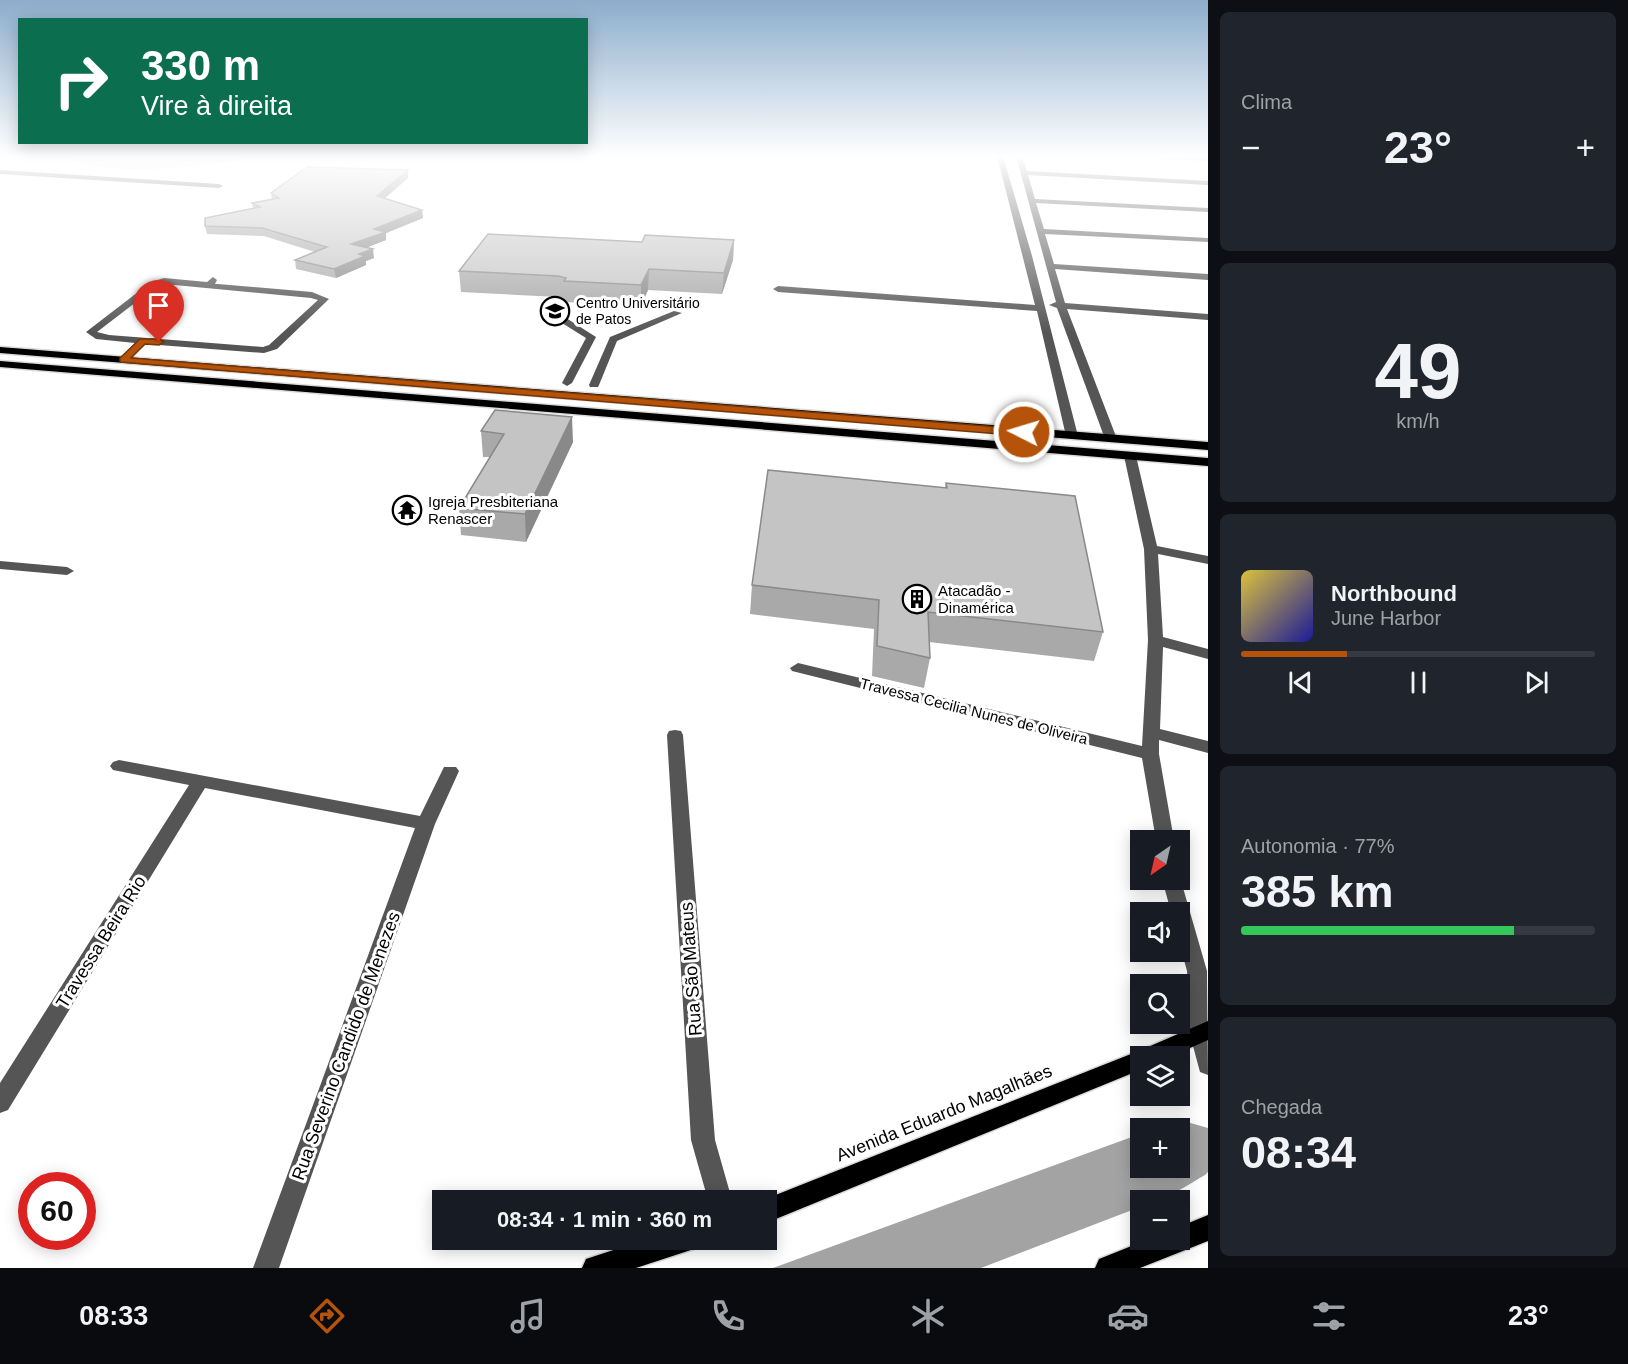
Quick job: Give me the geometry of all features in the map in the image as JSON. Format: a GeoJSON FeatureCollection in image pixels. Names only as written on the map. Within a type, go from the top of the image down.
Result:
{"type":"FeatureCollection","features":[{"type":"Feature","properties":{"kind":"main road"},"geometry":{"type":"LineString","coordinates":[[0,350],[1208,446]]}},
{"type":"Feature","properties":{"kind":"main road"},"geometry":{"type":"LineString","coordinates":[[0,364],[1208,462]]}},
{"type":"Feature","properties":{"kind":"main road"},"geometry":{"type":"LineString","coordinates":[[1173,1046],[1204,1033]]}},
{"type":"Feature","properties":{"kind":"main road","name":"Avenida Eduardo Magalhães"},"geometry":{"type":"LineString","coordinates":[[777,1207],[1130,1064]]}},
{"type":"Feature","properties":{"kind":"main road"},"geometry":{"type":"LineString","coordinates":[[1108,1268],[1208,1228]]}},
{"type":"Feature","properties":{"kind":"main road"},"geometry":{"type":"LineString","coordinates":[[595,1268],[653,1250]]}},
{"type":"Feature","properties":{"kind":"street"},"geometry":{"type":"LineString","coordinates":[[1017,215],[1072,436]]}},
{"type":"Feature","properties":{"kind":"street"},"geometry":{"type":"LineString","coordinates":[[1036,215],[1061,305],[1110,439]]}},
{"type":"Feature","properties":{"kind":"street"},"geometry":{"type":"LineString","coordinates":[[1039,231],[1208,240]]}},
{"type":"Feature","properties":{"kind":"street"},"geometry":{"type":"LineString","coordinates":[[1028,256],[1048,261],[1208,277]]}},
{"type":"Feature","properties":{"kind":"street"},"geometry":{"type":"LineString","coordinates":[[123,360],[143,341],[264,350],[273,347],[324,299],[312,295],[211,282],[154,284],[91,332],[96,336],[143,341]]}},
{"type":"Feature","properties":{"kind":"street"},"geometry":{"type":"LineString","coordinates":[[778,289],[1040,306],[1061,305],[1208,317]]}},
{"type":"Feature","properties":{"kind":"street"},"geometry":{"type":"LineString","coordinates":[[557,302],[546,307],[591,337],[567,382]]}},
{"type":"Feature","properties":{"kind":"street"},"geometry":{"type":"LineString","coordinates":[[594,385],[613,339],[677,313]]}},
{"type":"Feature","properties":{"kind":"street"},"geometry":{"type":"LineString","coordinates":[[1130,456],[1151,549],[1156,640],[1150,754],[1163,830]]}},
{"type":"Feature","properties":{"kind":"street"},"geometry":{"type":"LineString","coordinates":[[1151,549],[1208,560]]}},
{"type":"Feature","properties":{"kind":"street"},"geometry":{"type":"LineString","coordinates":[[0,565],[67,571]]}},
{"type":"Feature","properties":{"kind":"street"},"geometry":{"type":"LineString","coordinates":[[1156,640],[1208,654]]}},
{"type":"Feature","properties":{"kind":"street","name":"Travessa Cecilia Nunes de Oliveira"},"geometry":{"type":"LineString","coordinates":[[798,669],[1150,754]]}},
{"type":"Feature","properties":{"kind":"street"},"geometry":{"type":"LineString","coordinates":[[1151,732],[1208,747]]}},
{"type":"Feature","properties":{"kind":"street","name":"Rua São Mateus"},"geometry":{"type":"LineString","coordinates":[[675,735],[703,1140],[717,1190]]}},
{"type":"Feature","properties":{"kind":"street"},"geometry":{"type":"LineString","coordinates":[[118,766],[426,824]]}},
{"type":"Feature","properties":{"kind":"street","name":"Rua Severino Candido de Menezes"},"geometry":{"type":"LineString","coordinates":[[266,1268],[426,824],[450,771]]}},
{"type":"Feature","properties":{"kind":"street","name":"Travessa Beira Rio"},"geometry":{"type":"LineString","coordinates":[[0,1103],[201,781]]}},
{"type":"Feature","properties":{"kind":"street"},"geometry":{"type":"LineString","coordinates":[[1175,890],[1197,971],[1208,1065]]}},
{"type":"Feature","properties":{"kind":"shaded area"},"geometry":{"type":"Polygon","coordinates":[[[1190,1123],[1208,1128],[1208,1172],[1205,1175],[1179,1190],[1130,1190],[1130,1211],[981,1268],[773,1268],[1130,1138],[1130,1178],[1190,1178],[1190,1123]]]}},
{"type":"Feature","properties":{"kind":"building"},"geometry":{"type":"Polygon","coordinates":[[[219,215],[409,215],[374,229],[386,232],[351,244],[373,249],[359,254],[365,256],[334,269],[295,260],[327,247],[262,228],[205,226],[205,218],[219,215]]]}},
{"type":"Feature","properties":{"kind":"building"},"geometry":{"type":"Polygon","coordinates":[[[488,234],[642,242],[645,235],[734,240],[724,273],[649,269],[641,285],[564,281],[566,278],[558,276],[459,271],[488,234]]]}},
{"type":"Feature","properties":{"kind":"building"},"geometry":{"type":"Polygon","coordinates":[[[495,410],[572,417],[525,514],[459,508],[504,434],[481,431],[495,410]]]}},
{"type":"Feature","properties":{"kind":"building","name":"Atacadão - Dinamérica"},"geometry":{"type":"Polygon","coordinates":[[[768,470],[947,488],[946,483],[1075,496],[1103,632],[928,612],[930,658],[877,646],[879,600],[752,585],[768,470]]]}},
{"type":"Feature","properties":{"kind":"place","name":"Centro Universitário de Patos"},"geometry":{"type":"Point","coordinates":[555,311]}},
{"type":"Feature","properties":{"kind":"place","name":"Igreja Presbiteriana Renascer"},"geometry":{"type":"Point","coordinates":[407,510]}},
{"type":"Feature","properties":{"kind":"place","name":"Atacadão - Dinamérica"},"geometry":{"type":"Point","coordinates":[917,599]}},
{"type":"Feature","properties":{"kind":"route"},"geometry":{"type":"LineString","coordinates":[[159,342],[143,341],[123,360],[1024,432]]}}]}
